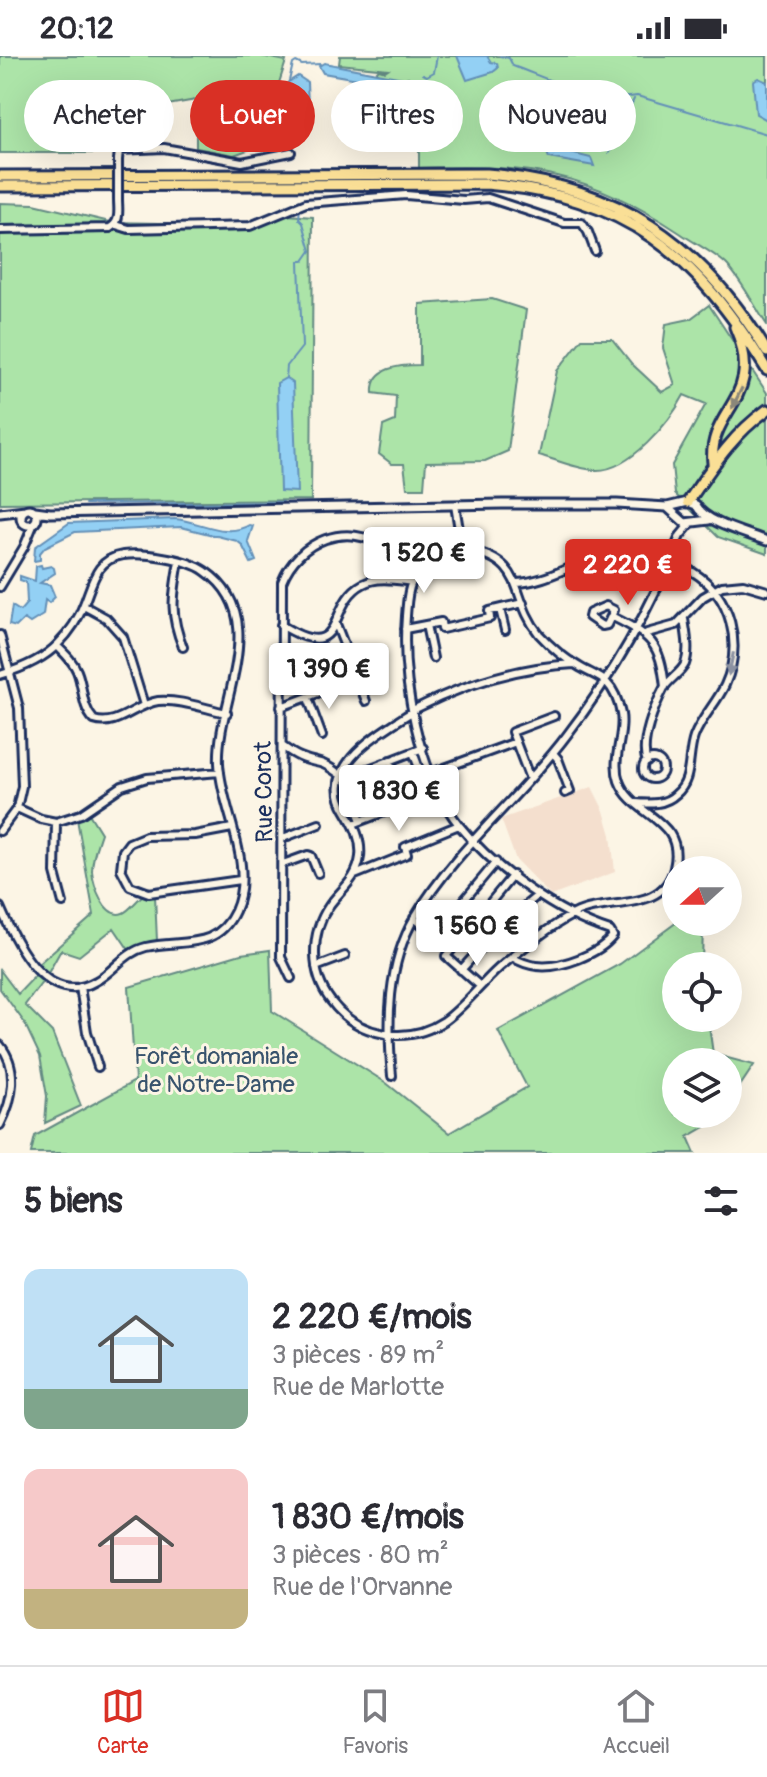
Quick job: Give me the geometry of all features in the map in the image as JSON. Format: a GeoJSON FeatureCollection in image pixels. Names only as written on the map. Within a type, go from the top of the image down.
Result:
{"type":"FeatureCollection","features":[{"type":"Feature","properties":{"kind":"highway"},"geometry":{"type":"LineString","coordinates":[[0,176],[487,174],[551,184],[611,204],[673,241],[725,290],[767,352]]}},
{"type":"Feature","properties":{"kind":"highway"},"geometry":{"type":"LineString","coordinates":[[0,186],[474,183],[529,188],[588,204],[642,230],[687,265],[719,300],[767,370]]}},
{"type":"Feature","properties":{"kind":"highway"},"geometry":{"type":"LineString","coordinates":[[713,463],[714,438],[741,393],[745,373],[745,355],[740,338],[719,300]]}},
{"type":"Feature","properties":{"kind":"highway"},"geometry":{"type":"LineString","coordinates":[[688,513],[696,491],[713,463],[743,429],[767,410]]}},
{"type":"Feature","properties":{"kind":"street"},"geometry":{"type":"LineString","coordinates":[[116,225],[119,150],[144,148],[190,152]]}},
{"type":"Feature","properties":{"kind":"street"},"geometry":{"type":"LineString","coordinates":[[191,152],[242,162],[291,152]]}},
{"type":"Feature","properties":{"kind":"street"},"geometry":{"type":"LineString","coordinates":[[0,230],[110,228],[116,225],[129,229],[250,226],[306,203],[406,195],[464,200],[481,197],[564,223],[582,223],[595,251]]}},
{"type":"Feature","properties":{"kind":"street"},"geometry":{"type":"LineString","coordinates":[[2,513],[31,519],[50,513],[617,504],[667,507],[767,541]]}},
{"type":"Feature","properties":{"kind":"street"},"geometry":{"type":"LineString","coordinates":[[455,505],[462,548]]}},
{"type":"Feature","properties":{"kind":"street"},"geometry":{"type":"LineString","coordinates":[[0,587],[27,540],[31,519],[25,510],[2,513]]}},
{"type":"Feature","properties":{"kind":"street"},"geometry":{"type":"LineString","coordinates":[[392,1076],[388,1035],[391,993],[400,953],[414,918],[474,841],[553,753],[607,682],[670,562],[688,513]]}},
{"type":"Feature","properties":{"kind":"street","name":"Rue Corot"},"geometry":{"type":"LineString","coordinates":[[291,978],[281,957],[282,582],[287,568],[304,550],[318,541],[351,535],[374,541],[396,558],[412,582]]}},
{"type":"Feature","properties":{"kind":"street"},"geometry":{"type":"LineString","coordinates":[[282,746],[297,757],[322,763],[343,776],[357,822],[361,852],[355,875],[331,903],[318,927],[315,954],[325,993],[358,1027],[388,1035],[433,1027],[453,1013],[512,957],[571,916],[593,907],[648,899],[666,886],[675,866],[674,843],[664,825],[624,791],[616,769],[622,722],[615,696],[607,682],[574,664],[541,635],[510,571],[497,560],[462,548],[431,561],[412,582],[405,629],[413,711],[423,748],[431,773],[459,825],[496,862],[538,895],[571,916],[610,931],[613,936],[597,949],[550,966],[538,967],[512,957]]}},
{"type":"Feature","properties":{"kind":"street"},"geometry":{"type":"LineString","coordinates":[[0,675],[42,658],[57,646],[84,606],[97,570],[109,560],[134,555],[179,561],[201,568],[219,580],[231,598],[238,620],[237,665],[220,741],[220,772],[238,847],[240,880],[236,910],[217,935],[200,941],[134,952],[98,981],[80,987],[54,983],[33,966],[14,939],[0,907]]}},
{"type":"Feature","properties":{"kind":"street"},"geometry":{"type":"LineString","coordinates":[[517,583],[531,582],[602,558],[641,556],[670,562],[693,572],[715,591],[725,607],[732,632],[733,651],[726,683],[695,735],[684,785],[668,800],[649,804],[635,802]]}},
{"type":"Feature","properties":{"kind":"street"},"geometry":{"type":"LineString","coordinates":[[179,561],[171,604],[183,647]]}},
{"type":"Feature","properties":{"kind":"street"},"geometry":{"type":"LineString","coordinates":[[281,625],[309,639],[322,637],[336,624],[345,599],[365,582],[379,579],[412,582]]}},
{"type":"Feature","properties":{"kind":"street"},"geometry":{"type":"LineString","coordinates":[[613,617],[647,633],[666,629],[684,619],[696,604],[722,586],[733,584],[767,591]]}},
{"type":"Feature","properties":{"kind":"street"},"geometry":{"type":"LineString","coordinates":[[405,629],[441,622],[442,629],[465,624],[490,618],[489,611],[523,603]]}},
{"type":"Feature","properties":{"kind":"street"},"geometry":{"type":"LineString","coordinates":[[84,606],[106,618],[123,637],[144,705]]}},
{"type":"Feature","properties":{"kind":"street"},"geometry":{"type":"LineString","coordinates":[[500,609],[505,630]]}},
{"type":"Feature","properties":{"kind":"street"},"geometry":{"type":"LineString","coordinates":[[647,762],[645,743],[665,687],[686,662],[688,646],[684,619]]}},
{"type":"Feature","properties":{"kind":"street"},"geometry":{"type":"LineString","coordinates":[[336,624],[366,701]]}},
{"type":"Feature","properties":{"kind":"street"},"geometry":{"type":"LineString","coordinates":[[426,625],[433,658]]}},
{"type":"Feature","properties":{"kind":"street"},"geometry":{"type":"LineString","coordinates":[[647,633],[660,658],[665,687]]}},
{"type":"Feature","properties":{"kind":"street"},"geometry":{"type":"LineString","coordinates":[[0,635],[19,708],[22,786],[17,808],[1,830]]}},
{"type":"Feature","properties":{"kind":"street"},"geometry":{"type":"LineString","coordinates":[[57,646],[74,663],[85,707],[94,720],[111,722],[144,705],[173,702],[227,713]]}},
{"type":"Feature","properties":{"kind":"street"},"geometry":{"type":"LineString","coordinates":[[357,822],[339,799],[337,789],[350,758],[366,744],[413,711],[458,689],[509,672],[574,664]]}},
{"type":"Feature","properties":{"kind":"street"},"geometry":{"type":"LineString","coordinates":[[281,707],[358,678]]}},
{"type":"Feature","properties":{"kind":"street"},"geometry":{"type":"LineString","coordinates":[[308,698],[322,736]]}},
{"type":"Feature","properties":{"kind":"street"},"geometry":{"type":"LineString","coordinates":[[530,779],[512,732],[554,716]]}},
{"type":"Feature","properties":{"kind":"street"},"geometry":{"type":"LineString","coordinates":[[431,773],[516,742]]}},
{"type":"Feature","properties":{"kind":"street"},"geometry":{"type":"LineString","coordinates":[[343,776],[423,748]]}},
{"type":"Feature","properties":{"kind":"street"},"geometry":{"type":"LineString","coordinates":[[413,752],[429,795]]}},
{"type":"Feature","properties":{"kind":"street"},"geometry":{"type":"LineString","coordinates":[[553,753],[570,791],[565,793]]}},
{"type":"Feature","properties":{"kind":"street"},"geometry":{"type":"LineString","coordinates":[[390,760],[406,804]]}},
{"type":"Feature","properties":{"kind":"street"},"geometry":{"type":"LineString","coordinates":[[367,769],[384,812]]}},
{"type":"Feature","properties":{"kind":"street"},"geometry":{"type":"LineString","coordinates":[[17,808],[56,822],[81,814],[122,786],[147,778],[220,772]]}},
{"type":"Feature","properties":{"kind":"street"},"geometry":{"type":"LineString","coordinates":[[357,822],[440,791]]}},
{"type":"Feature","properties":{"kind":"street"},"geometry":{"type":"LineString","coordinates":[[56,822],[55,873],[63,903]]}},
{"type":"Feature","properties":{"kind":"street"},"geometry":{"type":"LineString","coordinates":[[283,838],[319,824]]}},
{"type":"Feature","properties":{"kind":"street"},"geometry":{"type":"LineString","coordinates":[[355,875],[407,854],[405,847],[459,825]]}},
{"type":"Feature","properties":{"kind":"street"},"geometry":{"type":"LineString","coordinates":[[232,828],[195,835],[137,838],[123,851],[121,869],[123,878],[130,886],[149,893],[240,880]]}},
{"type":"Feature","properties":{"kind":"street"},"geometry":{"type":"LineString","coordinates":[[283,864],[308,855],[318,873]]}},
{"type":"Feature","properties":{"kind":"street"},"geometry":{"type":"LineString","coordinates":[[435,935],[496,862]]}},
{"type":"Feature","properties":{"kind":"street"},"geometry":{"type":"LineString","coordinates":[[480,986],[446,956],[513,875]]}},
{"type":"Feature","properties":{"kind":"street"},"geometry":{"type":"LineString","coordinates":[[461,970],[501,926],[538,895]]}},
{"type":"Feature","properties":{"kind":"street"},"geometry":{"type":"LineString","coordinates":[[414,918],[452,949]]}},
{"type":"Feature","properties":{"kind":"street"},"geometry":{"type":"LineString","coordinates":[[316,967],[345,956]]}},
{"type":"Feature","properties":{"kind":"street"},"geometry":{"type":"LineString","coordinates":[[80,987],[87,1032],[98,1067]]}},
{"type":"Feature","properties":{"kind":"street"},"geometry":{"type":"LineString","coordinates":[[0,1045],[13,1074],[7,1111],[0,1125]]}},
{"type":"Feature","properties":{"kind":"street"},"geometry":{"type":"LineString","coordinates":[[0,1106],[7,1111]]}},
{"type":"Feature","properties":{"kind":"shaded area"},"geometry":{"type":"Polygon","coordinates":[[[592,787],[611,835],[615,872],[551,896],[516,860],[501,819],[592,787]]]}},
{"type":"Feature","properties":{"kind":"green space"},"geometry":{"type":"Polygon","coordinates":[[[0,56],[261,56],[286,61],[280,80],[190,80],[190,101],[174,104],[174,80],[24,80],[24,152],[107,152],[0,153],[0,56]]]}},
{"type":"Feature","properties":{"kind":"green space"},"geometry":{"type":"Polygon","coordinates":[[[340,56],[767,56],[767,325],[726,264],[646,212],[615,196],[585,184],[525,170],[419,168],[419,152],[463,152],[463,80],[411,80],[408,77],[396,80],[375,73],[379,69],[388,69],[339,64],[340,56]]]}},
{"type":"Feature","properties":{"kind":"green space"},"geometry":{"type":"Polygon","coordinates":[[[0,203],[34,204],[110,222],[258,225],[287,215],[313,217],[311,500],[0,503],[0,203]]]}},
{"type":"Feature","properties":{"kind":"green space"},"geometry":{"type":"Polygon","coordinates":[[[492,299],[526,310],[508,451],[485,461],[426,462],[424,488],[407,488],[404,464],[392,464],[379,454],[383,426],[395,421],[396,396],[373,393],[374,384],[388,369],[420,365],[420,304],[492,299]]]}},
{"type":"Feature","properties":{"kind":"green space"},"geometry":{"type":"Polygon","coordinates":[[[709,305],[767,393],[767,554],[718,537],[675,494],[672,465],[706,404],[684,395],[647,443],[621,463],[608,468],[581,468],[539,455],[557,371],[582,339],[612,339],[632,364],[662,392],[675,385],[663,348],[666,324],[690,319],[709,305]]]}},
{"type":"Feature","properties":{"kind":"green space"},"geometry":{"type":"Polygon","coordinates":[[[88,812],[101,833],[92,871],[101,899],[116,914],[125,912],[142,896],[155,895],[157,941],[129,950],[114,928],[79,956],[61,950],[47,975],[37,965],[94,915],[77,819],[88,812]]]}},
{"type":"Feature","properties":{"kind":"green space","name":"Forêt domaniale de Notre-Dame"},"geometry":{"type":"Polygon","coordinates":[[[662,933],[662,936],[703,936],[702,952],[662,952],[662,1032],[710,1032],[712,1048],[662,1048],[662,1128],[703,1128],[688,1137],[695,1153],[31,1153],[35,1136],[135,1081],[129,987],[241,954],[270,950],[272,1011],[385,1082],[449,1133],[527,1087],[498,1031],[620,964],[662,933]]]}},
{"type":"Feature","properties":{"kind":"green space"},"geometry":{"type":"Polygon","coordinates":[[[0,970],[18,994],[35,976],[43,981],[25,1005],[52,1032],[81,1106],[45,1123],[47,1096],[40,1056],[24,1022],[0,989],[0,970]]]}},
{"type":"Feature","properties":{"kind":"green space","name":"Forêt domaniale de Notre-Dame"},"geometry":{"type":"Polygon","coordinates":[[[742,1062],[754,1065],[742,1083],[742,1062]]]}},
{"type":"Feature","properties":{"kind":"water"},"geometry":{"type":"Polygon","coordinates":[[[457,56],[487,56],[491,62],[497,63],[498,68],[467,80],[457,56]]]}},
{"type":"Feature","properties":{"kind":"water"},"geometry":{"type":"Polygon","coordinates":[[[324,63],[410,80],[363,80],[323,73],[319,66],[324,63]]]}},
{"type":"Feature","properties":{"kind":"water"},"geometry":{"type":"Polygon","coordinates":[[[758,78],[767,82],[767,120],[756,114],[753,81],[758,78]]]}},
{"type":"Feature","properties":{"kind":"water"},"geometry":{"type":"Polygon","coordinates":[[[547,152],[566,152],[591,158],[594,166],[549,158],[547,152]]]}},
{"type":"Feature","properties":{"kind":"water"},"geometry":{"type":"Polygon","coordinates":[[[286,378],[293,383],[297,492],[280,491],[277,383],[286,378]]]}},
{"type":"Feature","properties":{"kind":"water"},"geometry":{"type":"Polygon","coordinates":[[[175,519],[222,530],[253,526],[248,541],[256,561],[251,563],[237,541],[181,527],[75,532],[45,547],[40,553],[40,560],[34,561],[35,547],[69,523],[175,519]]]}},
{"type":"Feature","properties":{"kind":"water"},"geometry":{"type":"Polygon","coordinates":[[[41,565],[42,568],[54,568],[55,573],[40,583],[50,585],[55,597],[49,603],[45,600],[43,615],[30,623],[24,619],[16,627],[9,625],[12,606],[20,611],[27,603],[26,582],[20,580],[20,576],[35,581],[36,566],[41,565]]]}},
{"type":"Feature","properties":{"kind":"waterway"},"geometry":{"type":"LineString","coordinates":[[423,74],[427,76],[434,72],[437,56]]}},
{"type":"Feature","properties":{"kind":"waterway"},"geometry":{"type":"LineString","coordinates":[[500,56],[509,58],[513,66],[574,89],[606,96],[637,96],[767,134]]}},
{"type":"Feature","properties":{"kind":"waterway"},"geometry":{"type":"LineString","coordinates":[[289,80],[296,62],[302,65],[320,64]]}},
{"type":"Feature","properties":{"kind":"waterway"},"geometry":{"type":"LineString","coordinates":[[286,378],[287,366],[302,347],[299,261],[304,261],[311,251],[299,219],[300,207]]}},
{"type":"Feature","properties":{"kind":"waterway"},"geometry":{"type":"LineString","coordinates":[[85,504],[283,502]]}}]}
